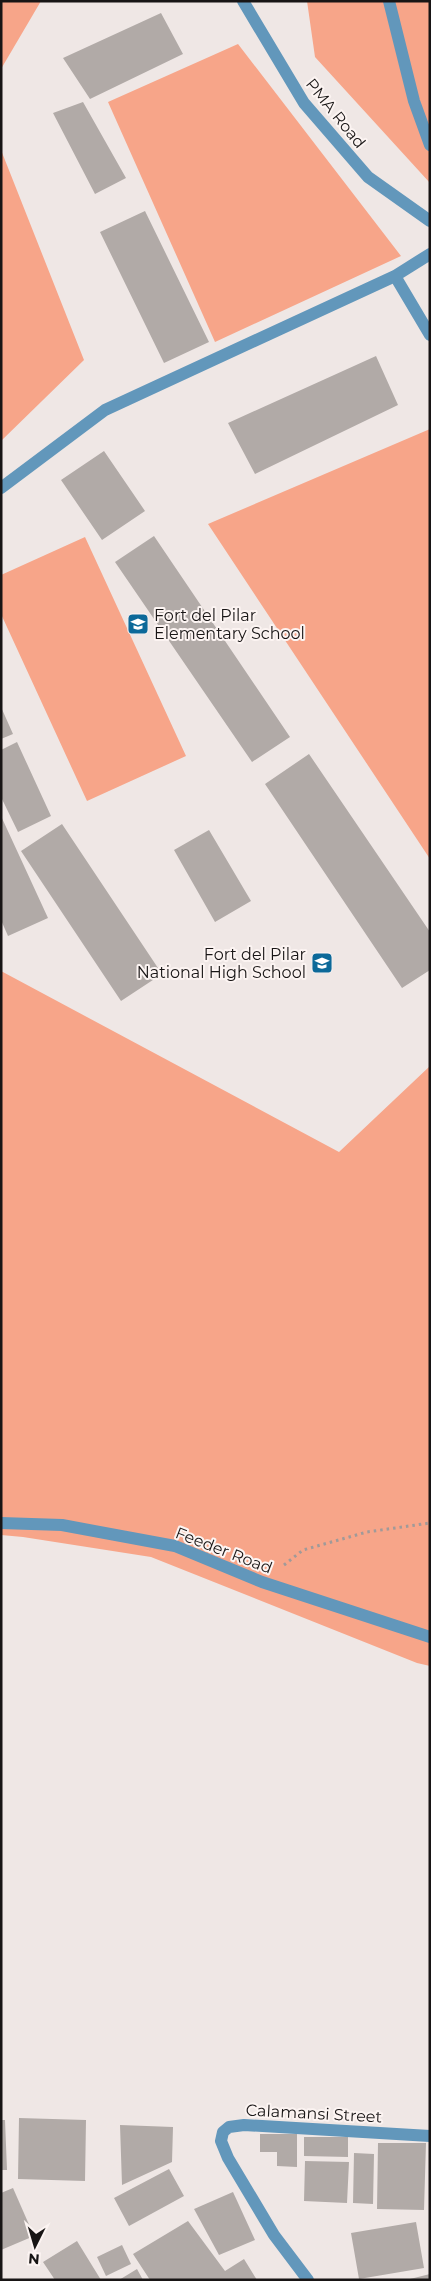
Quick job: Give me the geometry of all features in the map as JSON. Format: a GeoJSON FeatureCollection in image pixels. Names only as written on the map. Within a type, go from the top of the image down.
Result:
{"type":"FeatureCollection","features":[{"type":"Feature","properties":{"kind":"street","name":"PMA Road"},"geometry":{"type":"LineString","coordinates":[[243,1],[310,110],[368,177],[430,221]]}},
{"type":"Feature","properties":{"kind":"street"},"geometry":{"type":"LineString","coordinates":[[389,1],[414,101],[430,145]]}},
{"type":"Feature","properties":{"kind":"street"},"geometry":{"type":"LineString","coordinates":[[1,488],[105,410],[395,276],[430,254]]}},
{"type":"Feature","properties":{"kind":"street"},"geometry":{"type":"LineString","coordinates":[[395,276],[430,335]]}},
{"type":"Feature","properties":{"kind":"street","name":"Feeder Road"},"geometry":{"type":"LineString","coordinates":[[1,1523],[62,1526],[175,1546],[262,1582],[430,1636]]}},
{"type":"Feature","properties":{"kind":"street","name":"Calamansi Street"},"geometry":{"type":"LineString","coordinates":[[308,2280],[274,2235],[228,2158],[221,2142],[223,2132],[229,2127],[244,2125],[430,2136]]}},
{"type":"Feature","properties":{"kind":"path"},"geometry":{"type":"LineString","coordinates":[[262,1582],[303,1550],[367,1532],[430,1523]]}},
{"type":"Feature","properties":{"kind":"shaded area"},"geometry":{"type":"Polygon","coordinates":[[[1,1],[41,1],[1,69],[1,1]]]}},
{"type":"Feature","properties":{"kind":"shaded area"},"geometry":{"type":"Polygon","coordinates":[[[307,1],[430,1],[430,183],[315,57],[307,1]]]}},
{"type":"Feature","properties":{"kind":"shaded area"},"geometry":{"type":"Polygon","coordinates":[[[238,44],[401,256],[215,342],[108,102],[238,44]]]}},
{"type":"Feature","properties":{"kind":"shaded area"},"geometry":{"type":"Polygon","coordinates":[[[1,150],[84,360],[1,441],[1,150]]]}},
{"type":"Feature","properties":{"kind":"shaded area"},"geometry":{"type":"Polygon","coordinates":[[[430,429],[430,859],[208,524],[430,429]]]}},
{"type":"Feature","properties":{"kind":"shaded area"},"geometry":{"type":"Polygon","coordinates":[[[85,537],[186,756],[87,801],[1,614],[1,575],[85,537]]]}},
{"type":"Feature","properties":{"kind":"shaded area"},"geometry":{"type":"Polygon","coordinates":[[[1,971],[339,1152],[430,1066],[430,1666],[417,1663],[151,1557],[1,1535],[1,971]]]}},
{"type":"Feature","properties":{"kind":"building"},"geometry":{"type":"Polygon","coordinates":[[[161,13],[183,54],[90,99],[63,58],[161,13]]]}},
{"type":"Feature","properties":{"kind":"building"},"geometry":{"type":"Polygon","coordinates":[[[83,102],[126,178],[95,194],[53,113],[83,102]]]}},
{"type":"Feature","properties":{"kind":"building"},"geometry":{"type":"Polygon","coordinates":[[[145,211],[209,342],[164,363],[100,232],[145,211]]]}},
{"type":"Feature","properties":{"kind":"building"},"geometry":{"type":"Polygon","coordinates":[[[376,356],[398,405],[255,474],[228,423],[376,356]]]}},
{"type":"Feature","properties":{"kind":"building"},"geometry":{"type":"Polygon","coordinates":[[[104,451],[145,511],[102,540],[61,480],[104,451]]]}},
{"type":"Feature","properties":{"kind":"building"},"geometry":{"type":"Polygon","coordinates":[[[154,536],[290,737],[252,762],[115,562],[154,536]]]}},
{"type":"Feature","properties":{"kind":"building"},"geometry":{"type":"Polygon","coordinates":[[[1,707],[13,734],[1,739],[1,707]]]}},
{"type":"Feature","properties":{"kind":"building"},"geometry":{"type":"Polygon","coordinates":[[[17,742],[51,816],[18,832],[1,797],[1,750],[17,742]]]}},
{"type":"Feature","properties":{"kind":"building"},"geometry":{"type":"Polygon","coordinates":[[[309,754],[430,932],[430,970],[402,988],[265,784],[309,754]]]}},
{"type":"Feature","properties":{"kind":"building"},"geometry":{"type":"Polygon","coordinates":[[[1,816],[48,918],[8,936],[1,920],[1,816]]]}},
{"type":"Feature","properties":{"kind":"building"},"geometry":{"type":"Polygon","coordinates":[[[62,824],[162,974],[121,1001],[21,851],[62,824]]]}},
{"type":"Feature","properties":{"kind":"building"},"geometry":{"type":"Polygon","coordinates":[[[209,830],[251,901],[215,922],[174,850],[209,830]]]}},
{"type":"Feature","properties":{"kind":"building"},"geometry":{"type":"Polygon","coordinates":[[[19,2118],[86,2120],[85,2181],[18,2179],[19,2118]]]}},
{"type":"Feature","properties":{"kind":"building"},"geometry":{"type":"Polygon","coordinates":[[[1,2120],[5,2120],[7,2170],[1,2170],[1,2120]]]}},
{"type":"Feature","properties":{"kind":"building"},"geometry":{"type":"Polygon","coordinates":[[[120,2125],[173,2127],[172,2162],[122,2185],[120,2125]]]}},
{"type":"Feature","properties":{"kind":"building"},"geometry":{"type":"Polygon","coordinates":[[[260,2134],[297,2134],[297,2167],[277,2166],[277,2152],[260,2152],[260,2134]]]}},
{"type":"Feature","properties":{"kind":"building"},"geometry":{"type":"Polygon","coordinates":[[[304,2137],[348,2137],[348,2157],[304,2156],[304,2137]]]}},
{"type":"Feature","properties":{"kind":"building"},"geometry":{"type":"Polygon","coordinates":[[[378,2143],[426,2143],[424,2210],[377,2209],[378,2143]]]}},
{"type":"Feature","properties":{"kind":"building"},"geometry":{"type":"Polygon","coordinates":[[[354,2153],[374,2154],[373,2204],[353,2203],[354,2153]]]}},
{"type":"Feature","properties":{"kind":"building"},"geometry":{"type":"Polygon","coordinates":[[[305,2161],[349,2162],[347,2203],[304,2201],[305,2161]]]}},
{"type":"Feature","properties":{"kind":"building"},"geometry":{"type":"Polygon","coordinates":[[[169,2169],[184,2196],[129,2226],[114,2198],[169,2169]]]}},
{"type":"Feature","properties":{"kind":"building"},"geometry":{"type":"Polygon","coordinates":[[[13,2188],[34,2236],[1,2250],[1,2193],[13,2188]]]}},
{"type":"Feature","properties":{"kind":"building"},"geometry":{"type":"Polygon","coordinates":[[[233,2192],[255,2240],[219,2255],[194,2209],[233,2192]]]}},
{"type":"Feature","properties":{"kind":"building"},"geometry":{"type":"Polygon","coordinates":[[[188,2221],[225,2271],[244,2259],[257,2280],[150,2280],[133,2254],[188,2221]]]}},
{"type":"Feature","properties":{"kind":"building"},"geometry":{"type":"Polygon","coordinates":[[[416,2222],[424,2268],[359,2279],[351,2233],[416,2222]]]}},
{"type":"Feature","properties":{"kind":"building"},"geometry":{"type":"Polygon","coordinates":[[[77,2241],[101,2280],[55,2280],[43,2262],[77,2241]]]}},
{"type":"Feature","properties":{"kind":"building"},"geometry":{"type":"Polygon","coordinates":[[[122,2245],[131,2264],[106,2276],[97,2257],[122,2245]]]}},
{"type":"Feature","properties":{"kind":"building"},"geometry":{"type":"Polygon","coordinates":[[[137,2269],[143,2280],[119,2280],[137,2269]]]}},
{"type":"Feature","properties":{"kind":"building"},"geometry":{"type":"Polygon","coordinates":[[[430,2274],[430,2280],[410,2280],[410,2279],[430,2274]]]}},
{"type":"Feature","properties":{"kind":"place","name":"Fort del Pilar Elementary School"},"geometry":{"type":"Point","coordinates":[138,624]}},
{"type":"Feature","properties":{"kind":"place","name":"Fort del Pilar National High School"},"geometry":{"type":"Point","coordinates":[322,963]}}]}
